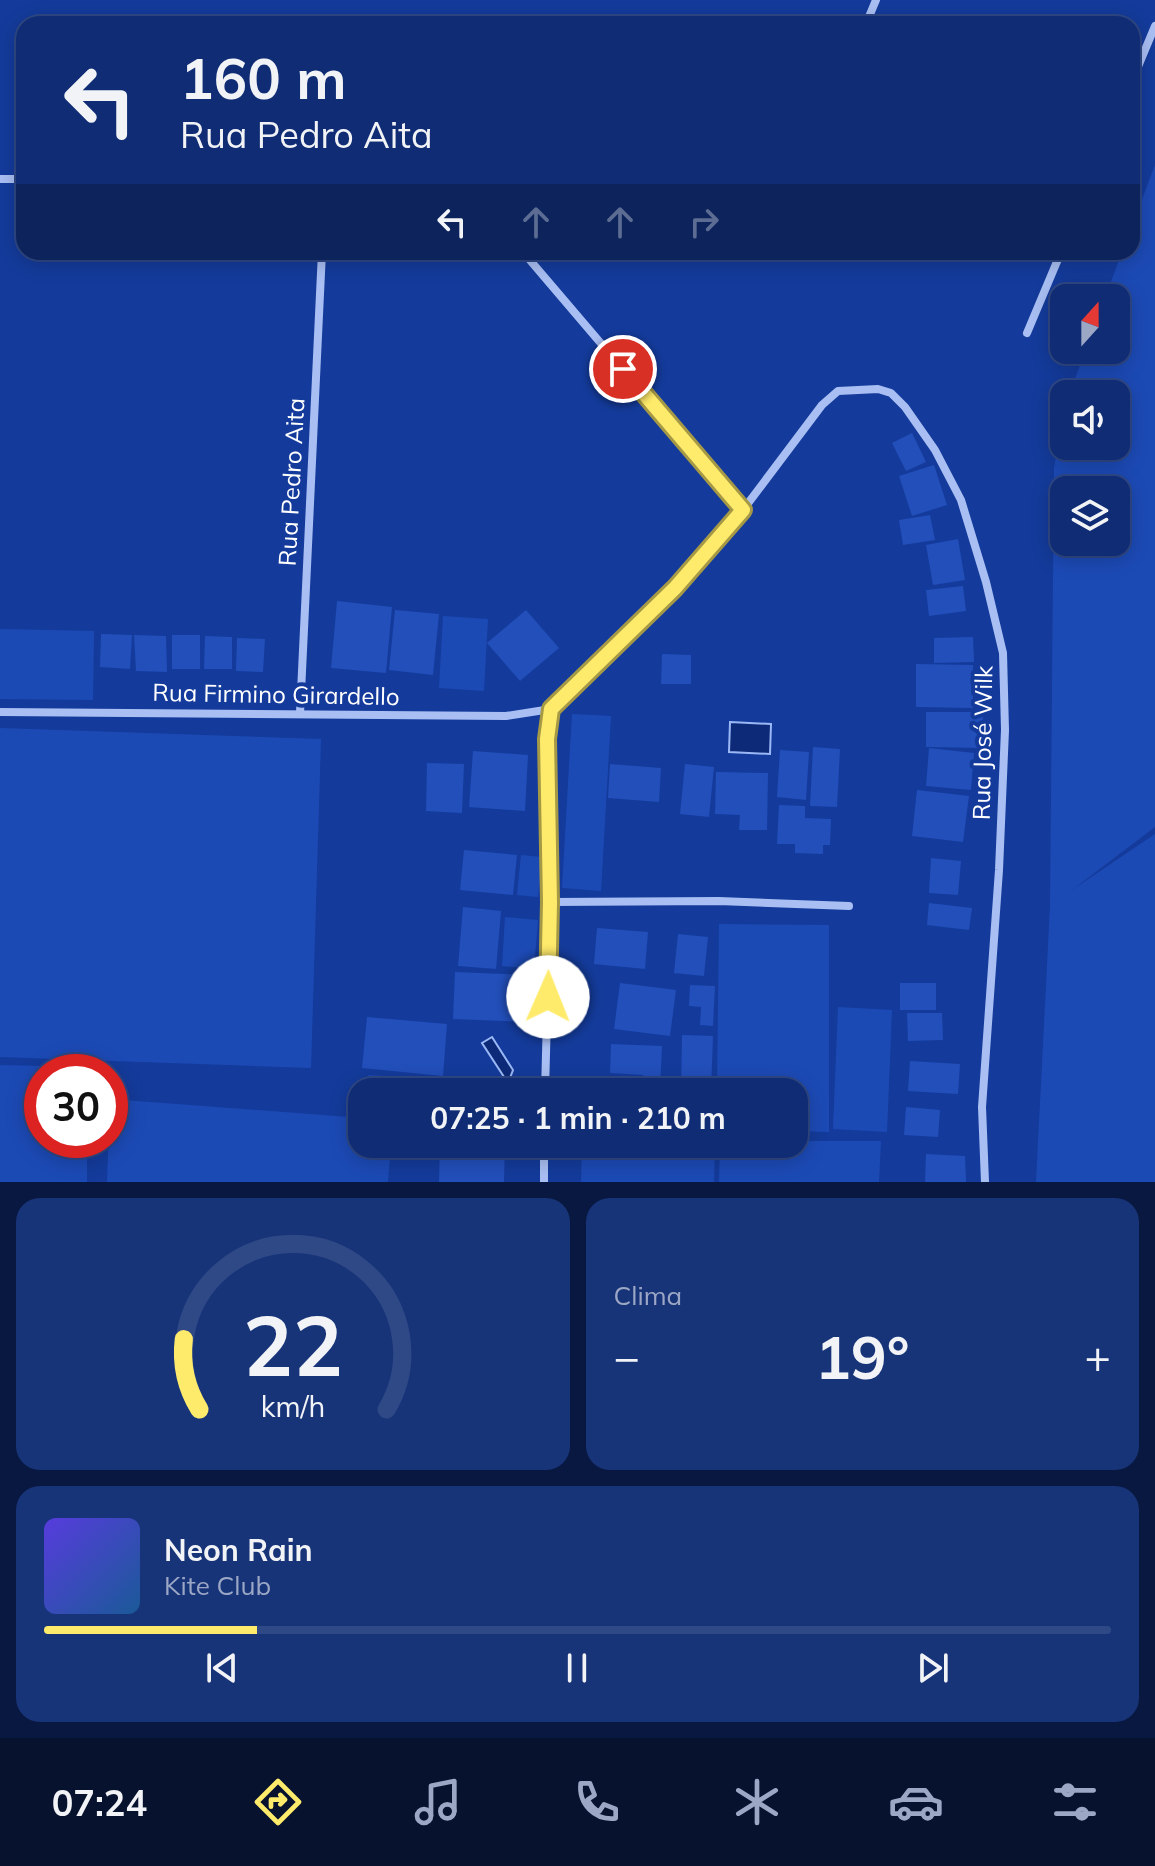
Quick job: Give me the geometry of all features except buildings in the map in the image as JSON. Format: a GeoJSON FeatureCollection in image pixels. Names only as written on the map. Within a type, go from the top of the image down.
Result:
{"type":"FeatureCollection","features":[{"type":"Feature","properties":{"kind":"street"},"geometry":{"type":"LineString","coordinates":[[1140,62],[1155,26]]}},
{"type":"Feature","properties":{"kind":"street","name":"Rua Pedro Aita"},"geometry":{"type":"LineString","coordinates":[[300,713],[322,260]]}},
{"type":"Feature","properties":{"kind":"street"},"geometry":{"type":"LineString","coordinates":[[530,260],[743,510],[675,588],[551,709],[547,739],[550,902],[545,1078]]}},
{"type":"Feature","properties":{"kind":"street"},"geometry":{"type":"LineString","coordinates":[[1027,333],[1058,260]]}},
{"type":"Feature","properties":{"kind":"street","name":"Rua José Wilk"},"geometry":{"type":"LineString","coordinates":[[743,510],[822,405],[838,391],[855,389],[878,389],[891,393],[905,407],[935,450],[961,500],[986,582],[1003,653],[1005,730],[999,870],[982,1107],[985,1182]]}},
{"type":"Feature","properties":{"kind":"street","name":"Rua Firmino Girardello"},"geometry":{"type":"LineString","coordinates":[[0,712],[506,716],[551,709]]}},
{"type":"Feature","properties":{"kind":"street"},"geometry":{"type":"LineString","coordinates":[[550,902],[719,901],[849,906]]}},
{"type":"Feature","properties":{"kind":"street"},"geometry":{"type":"LineString","coordinates":[[544,1158],[544,1182]]}},
{"type":"Feature","properties":{"kind":"shaded area"},"geometry":{"type":"Polygon","coordinates":[[[1155,165],[1155,827],[1072,890],[1155,834],[1155,1182],[1036,1182],[1050,906],[1053,556],[1130,556],[1130,476],[1054,476],[1055,460],[1130,460],[1130,380],[1074,380],[1081,364],[1130,364],[1130,284],[1110,284],[1119,260],[1140,260],[1140,205],[1155,165]]]}},
{"type":"Feature","properties":{"kind":"shaded area"},"geometry":{"type":"Polygon","coordinates":[[[443,616],[488,619],[484,691],[439,688],[443,616]]]}},
{"type":"Feature","properties":{"kind":"shaded area"},"geometry":{"type":"Polygon","coordinates":[[[0,629],[94,631],[93,700],[0,699],[0,629]]]}},
{"type":"Feature","properties":{"kind":"shaded area"},"geometry":{"type":"Polygon","coordinates":[[[572,714],[611,716],[601,891],[562,888],[572,714]]]}},
{"type":"Feature","properties":{"kind":"shaded area"},"geometry":{"type":"Polygon","coordinates":[[[730,722],[771,724],[770,754],[729,752],[730,722]]]}},
{"type":"Feature","properties":{"kind":"shaded area"},"geometry":{"type":"Polygon","coordinates":[[[0,728],[321,739],[311,1068],[128,1062],[128,1054],[24,1054],[24,1058],[0,1057],[0,728]]]}},
{"type":"Feature","properties":{"kind":"shaded area"},"geometry":{"type":"Polygon","coordinates":[[[521,855],[542,857],[538,897],[517,895],[521,855]]]}},
{"type":"Feature","properties":{"kind":"shaded area"},"geometry":{"type":"Polygon","coordinates":[[[505,917],[538,920],[534,969],[502,966],[505,917]]]}},
{"type":"Feature","properties":{"kind":"shaded area"},"geometry":{"type":"Polygon","coordinates":[[[719,924],[829,925],[829,1132],[808,1131],[808,1078],[717,1078],[719,924]]]}},
{"type":"Feature","properties":{"kind":"shaded area"},"geometry":{"type":"Polygon","coordinates":[[[838,1007],[892,1010],[887,1132],[833,1129],[838,1007]]]}},
{"type":"Feature","properties":{"kind":"shaded area"},"geometry":{"type":"Polygon","coordinates":[[[492,1037],[513,1070],[510,1078],[505,1078],[482,1043],[492,1037]]]}},
{"type":"Feature","properties":{"kind":"shaded area"},"geometry":{"type":"Polygon","coordinates":[[[0,1065],[24,1066],[24,1158],[87,1158],[87,1182],[0,1182],[0,1065]]]}},
{"type":"Feature","properties":{"kind":"shaded area"},"geometry":{"type":"Polygon","coordinates":[[[368,1075],[423,1078],[368,1078],[368,1075]]]}},
{"type":"Feature","properties":{"kind":"shaded area"},"geometry":{"type":"Polygon","coordinates":[[[128,1100],[348,1117],[348,1158],[390,1158],[388,1182],[107,1182],[108,1158],[128,1158],[128,1100]]]}},
{"type":"Feature","properties":{"kind":"shaded area"},"geometry":{"type":"Polygon","coordinates":[[[808,1141],[881,1141],[879,1182],[719,1182],[720,1158],[808,1158],[808,1141]]]}},
{"type":"Feature","properties":{"kind":"shaded area"},"geometry":{"type":"Polygon","coordinates":[[[582,1158],[715,1158],[714,1182],[581,1182],[582,1158]]]}},
{"type":"Feature","properties":{"kind":"route"},"geometry":{"type":"LineString","coordinates":[[548,997],[547,739],[551,709],[675,588],[743,510],[623,369]]}}]}
